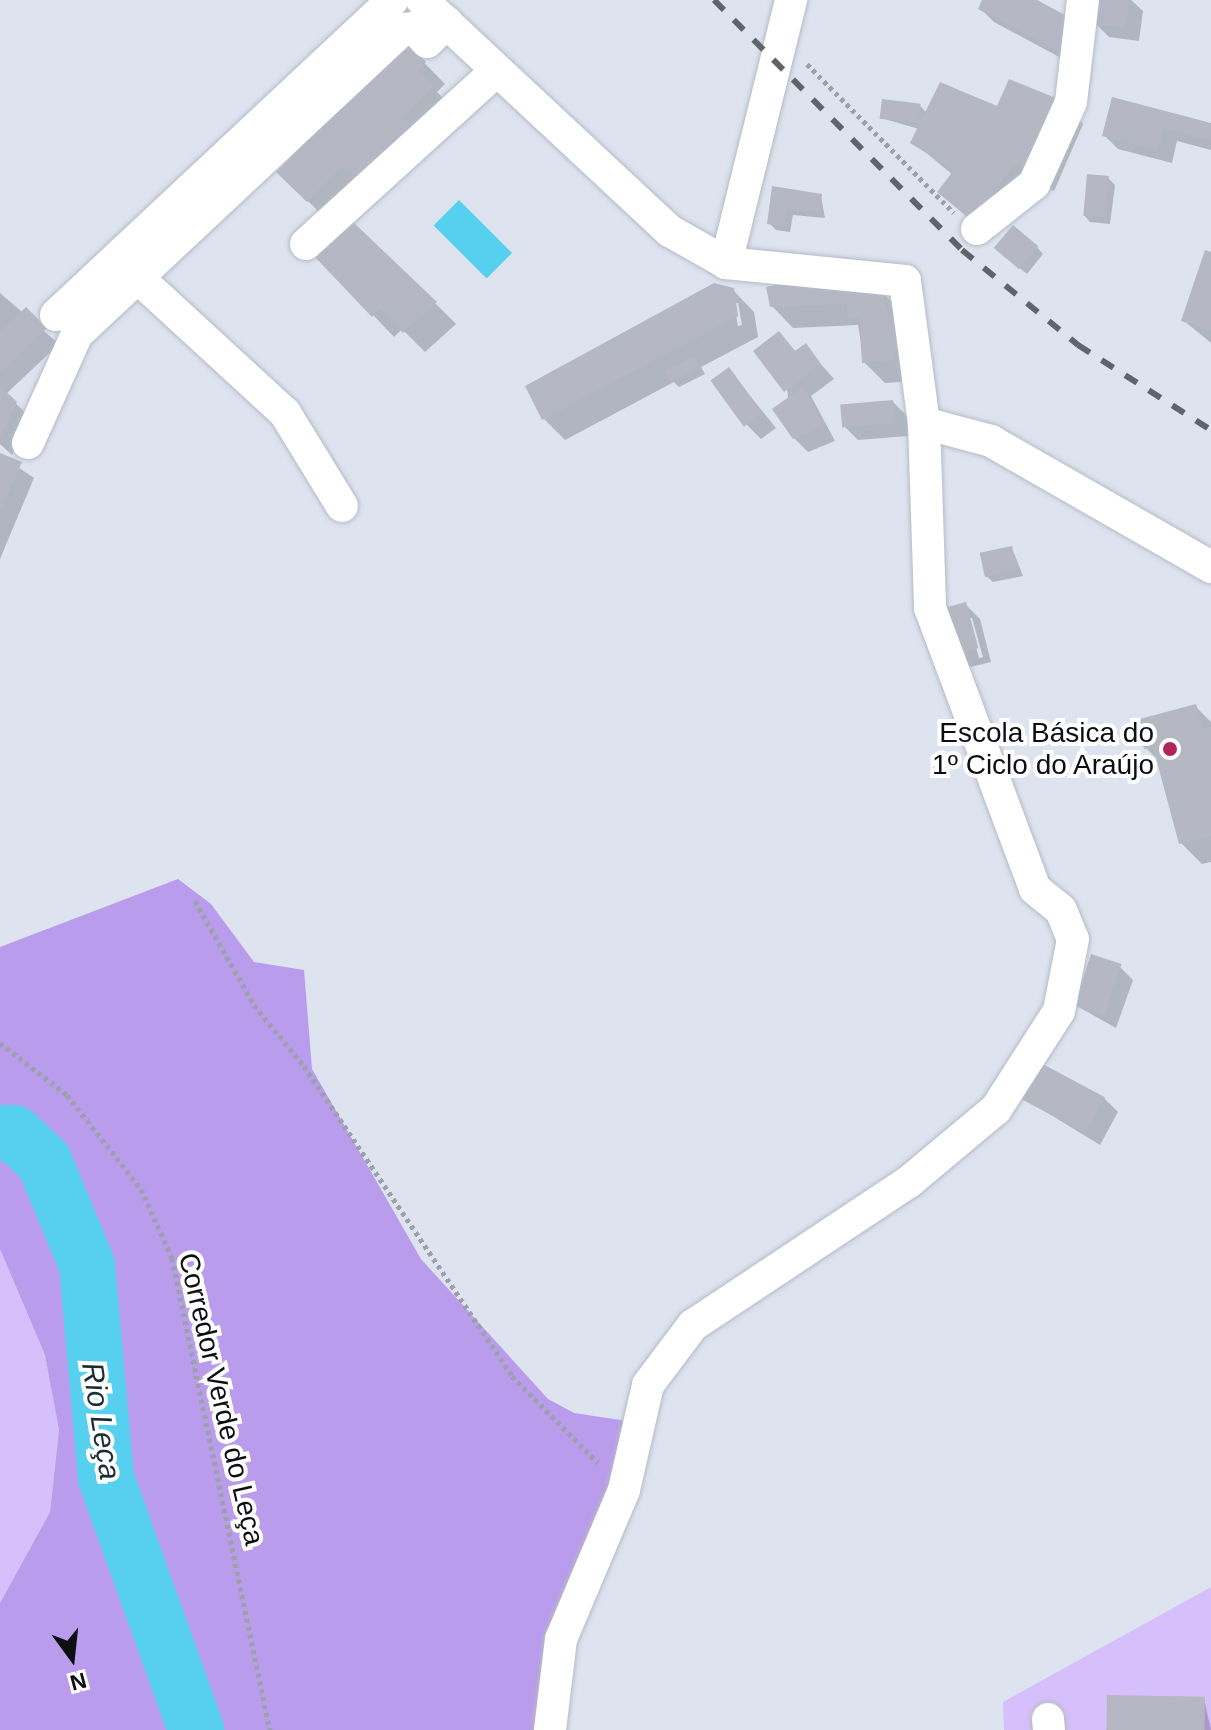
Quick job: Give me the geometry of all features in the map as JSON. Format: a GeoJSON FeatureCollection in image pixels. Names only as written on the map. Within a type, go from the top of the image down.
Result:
{"type":"FeatureCollection","features":[{"type":"Feature","properties":{"kind":"street"},"geometry":{"type":"LineString","coordinates":[[56,315],[393,0]]}},
{"type":"Feature","properties":{"kind":"street"},"geometry":{"type":"LineString","coordinates":[[422,0],[670,231],[726,263],[905,281],[924,423],[930,608],[1020,854],[1073,939],[1059,1011],[996,1109],[956,1146],[693,1325],[648,1385],[624,1490],[561,1639],[550,1730]]}},
{"type":"Feature","properties":{"kind":"street"},"geometry":{"type":"LineString","coordinates":[[726,263],[791,0]]}},
{"type":"Feature","properties":{"kind":"street"},"geometry":{"type":"LineString","coordinates":[[977,229],[1034,184],[1071,102],[1083,0]]}},
{"type":"Feature","properties":{"kind":"street"},"geometry":{"type":"LineString","coordinates":[[28,443],[77,334],[403,29],[414,28],[427,42],[447,23]]}},
{"type":"Feature","properties":{"kind":"street"},"geometry":{"type":"LineString","coordinates":[[306,244],[497,70]]}},
{"type":"Feature","properties":{"kind":"street"},"geometry":{"type":"LineString","coordinates":[[137,277],[285,413],[342,506]]}},
{"type":"Feature","properties":{"kind":"street"},"geometry":{"type":"LineString","coordinates":[[924,423],[991,441],[1211,567]]}},
{"type":"Feature","properties":{"kind":"path"},"geometry":{"type":"LineString","coordinates":[[781,38],[944,206],[977,229]]}},
{"type":"Feature","properties":{"kind":"path"},"geometry":{"type":"LineString","coordinates":[[195,901],[254,1005],[304,1066],[512,1376],[624,1490]]}},
{"type":"Feature","properties":{"kind":"path","name":"Corredor Verde do Leça"},"geometry":{"type":"LineString","coordinates":[[0,1043],[27,1057],[76,1106],[141,1189],[172,1258],[270,1730]]}},
{"type":"Feature","properties":{"kind":"shaded area"},"geometry":{"type":"Polygon","coordinates":[[[178,879],[211,904],[254,962],[304,970],[312,1069],[421,1259],[548,1399],[574,1413],[627,1421],[553,1730],[0,1730],[0,1603],[50,1512],[59,1430],[45,1355],[0,1249],[0,947],[178,879]]]}},
{"type":"Feature","properties":{"kind":"shaded area"},"geometry":{"type":"Polygon","coordinates":[[[0,1249],[45,1355],[59,1430],[50,1512],[0,1603],[0,1249]]]}},
{"type":"Feature","properties":{"kind":"shaded area"},"geometry":{"type":"Polygon","coordinates":[[[1211,1587],[1211,1730],[1004,1730],[1003,1702],[1211,1587]]]}},
{"type":"Feature","properties":{"kind":"water"},"geometry":{"type":"Polygon","coordinates":[[[459,200],[512,253],[487,278],[434,225],[459,200]]]}},
{"type":"Feature","properties":{"kind":"building"},"geometry":{"type":"Polygon","coordinates":[[[982,0],[1037,0],[1078,22],[1062,53],[978,9],[982,0]]]}},
{"type":"Feature","properties":{"kind":"building"},"geometry":{"type":"Polygon","coordinates":[[[1096,0],[1129,0],[1126,28],[1093,24],[1096,0]]]}},
{"type":"Feature","properties":{"kind":"building"},"geometry":{"type":"Polygon","coordinates":[[[405,41],[426,62],[417,70],[434,86],[403,117],[409,124],[355,179],[342,167],[307,202],[276,172],[405,41]]]}},
{"type":"Feature","properties":{"kind":"building"},"geometry":{"type":"Polygon","coordinates":[[[1009,79],[1063,101],[1033,171],[1016,164],[970,219],[937,192],[954,170],[910,143],[940,82],[997,106],[1009,79]]]}},
{"type":"Feature","properties":{"kind":"building"},"geometry":{"type":"Polygon","coordinates":[[[1112,97],[1211,123],[1211,141],[1164,129],[1158,150],[1102,136],[1112,97]]]}},
{"type":"Feature","properties":{"kind":"building"},"geometry":{"type":"Polygon","coordinates":[[[882,99],[921,104],[918,124],[880,119],[882,99]]]}},
{"type":"Feature","properties":{"kind":"building"},"geometry":{"type":"Polygon","coordinates":[[[1087,174],[1109,176],[1105,218],[1083,216],[1087,174]]]}},
{"type":"Feature","properties":{"kind":"building"},"geometry":{"type":"Polygon","coordinates":[[[772,186],[822,194],[819,212],[787,209],[784,226],[767,224],[772,186]]]}},
{"type":"Feature","properties":{"kind":"building"},"geometry":{"type":"Polygon","coordinates":[[[352,221],[437,302],[403,333],[380,309],[372,317],[314,256],[352,221]]]}},
{"type":"Feature","properties":{"kind":"building"},"geometry":{"type":"Polygon","coordinates":[[[1013,225],[1038,246],[1019,269],[994,248],[1013,225]]]}},
{"type":"Feature","properties":{"kind":"building"},"geometry":{"type":"Polygon","coordinates":[[[1205,250],[1211,252],[1211,331],[1181,321],[1205,250]]]}},
{"type":"Feature","properties":{"kind":"building"},"geometry":{"type":"Polygon","coordinates":[[[803,279],[879,286],[894,327],[894,360],[862,363],[859,317],[848,319],[846,304],[770,307],[766,287],[803,279]]]}},
{"type":"Feature","properties":{"kind":"building"},"geometry":{"type":"Polygon","coordinates":[[[714,283],[734,288],[738,316],[542,420],[525,386],[714,283]]]}},
{"type":"Feature","properties":{"kind":"building"},"geometry":{"type":"Polygon","coordinates":[[[26,307],[47,328],[0,373],[0,332],[26,307]]]}},
{"type":"Feature","properties":{"kind":"building"},"geometry":{"type":"Polygon","coordinates":[[[779,331],[795,351],[806,343],[821,364],[784,392],[753,351],[779,331]]]}},
{"type":"Feature","properties":{"kind":"building"},"geometry":{"type":"Polygon","coordinates":[[[694,356],[700,368],[670,383],[665,371],[694,356]]]}},
{"type":"Feature","properties":{"kind":"building"},"geometry":{"type":"Polygon","coordinates":[[[729,367],[763,413],[744,427],[710,381],[729,367]]]}},
{"type":"Feature","properties":{"kind":"building"},"geometry":{"type":"Polygon","coordinates":[[[0,386],[17,402],[0,437],[0,386]]]}},
{"type":"Feature","properties":{"kind":"building"},"geometry":{"type":"Polygon","coordinates":[[[804,386],[823,427],[793,439],[772,409],[804,386]]]}},
{"type":"Feature","properties":{"kind":"building"},"geometry":{"type":"Polygon","coordinates":[[[893,400],[895,423],[842,428],[840,405],[893,400]]]}},
{"type":"Feature","properties":{"kind":"building"},"geometry":{"type":"Polygon","coordinates":[[[0,453],[22,462],[0,513],[0,453]]]}},
{"type":"Feature","properties":{"kind":"building"},"geometry":{"type":"Polygon","coordinates":[[[1012,546],[1017,570],[985,577],[980,553],[1012,546]]]}},
{"type":"Feature","properties":{"kind":"building"},"geometry":{"type":"Polygon","coordinates":[[[966,602],[978,648],[955,655],[943,608],[966,602]]]}},
{"type":"Feature","properties":{"kind":"building"},"geometry":{"type":"Polygon","coordinates":[[[1196,704],[1203,729],[1211,727],[1211,836],[1179,844],[1153,747],[1144,749],[1136,720],[1196,704]]]}},
{"type":"Feature","properties":{"kind":"building"},"geometry":{"type":"Polygon","coordinates":[[[1091,954],[1121,964],[1105,1015],[1074,1005],[1091,954]]]}},
{"type":"Feature","properties":{"kind":"building"},"geometry":{"type":"Polygon","coordinates":[[[1037,1061],[1105,1097],[1086,1133],[1018,1097],[1037,1061]]]}},
{"type":"Feature","properties":{"kind":"building"},"geometry":{"type":"Polygon","coordinates":[[[1107,1695],[1205,1697],[1204,1730],[1106,1730],[1107,1695]]]}},
{"type":"Feature","properties":{"kind":"waterway","name":"Rio Leça"},"geometry":{"type":"LineString","coordinates":[[0,1133],[14,1133],[44,1161],[87,1265],[106,1478],[196,1730]]}},
{"type":"Feature","properties":{"kind":"railway"},"geometry":{"type":"LineString","coordinates":[[714,0],[962,250],[1078,345],[1211,430]]}},
{"type":"Feature","properties":{"kind":"place","name":"Escola Básica do 1º Ciclo do Araújo"},"geometry":{"type":"Point","coordinates":[1170,749]}}]}
